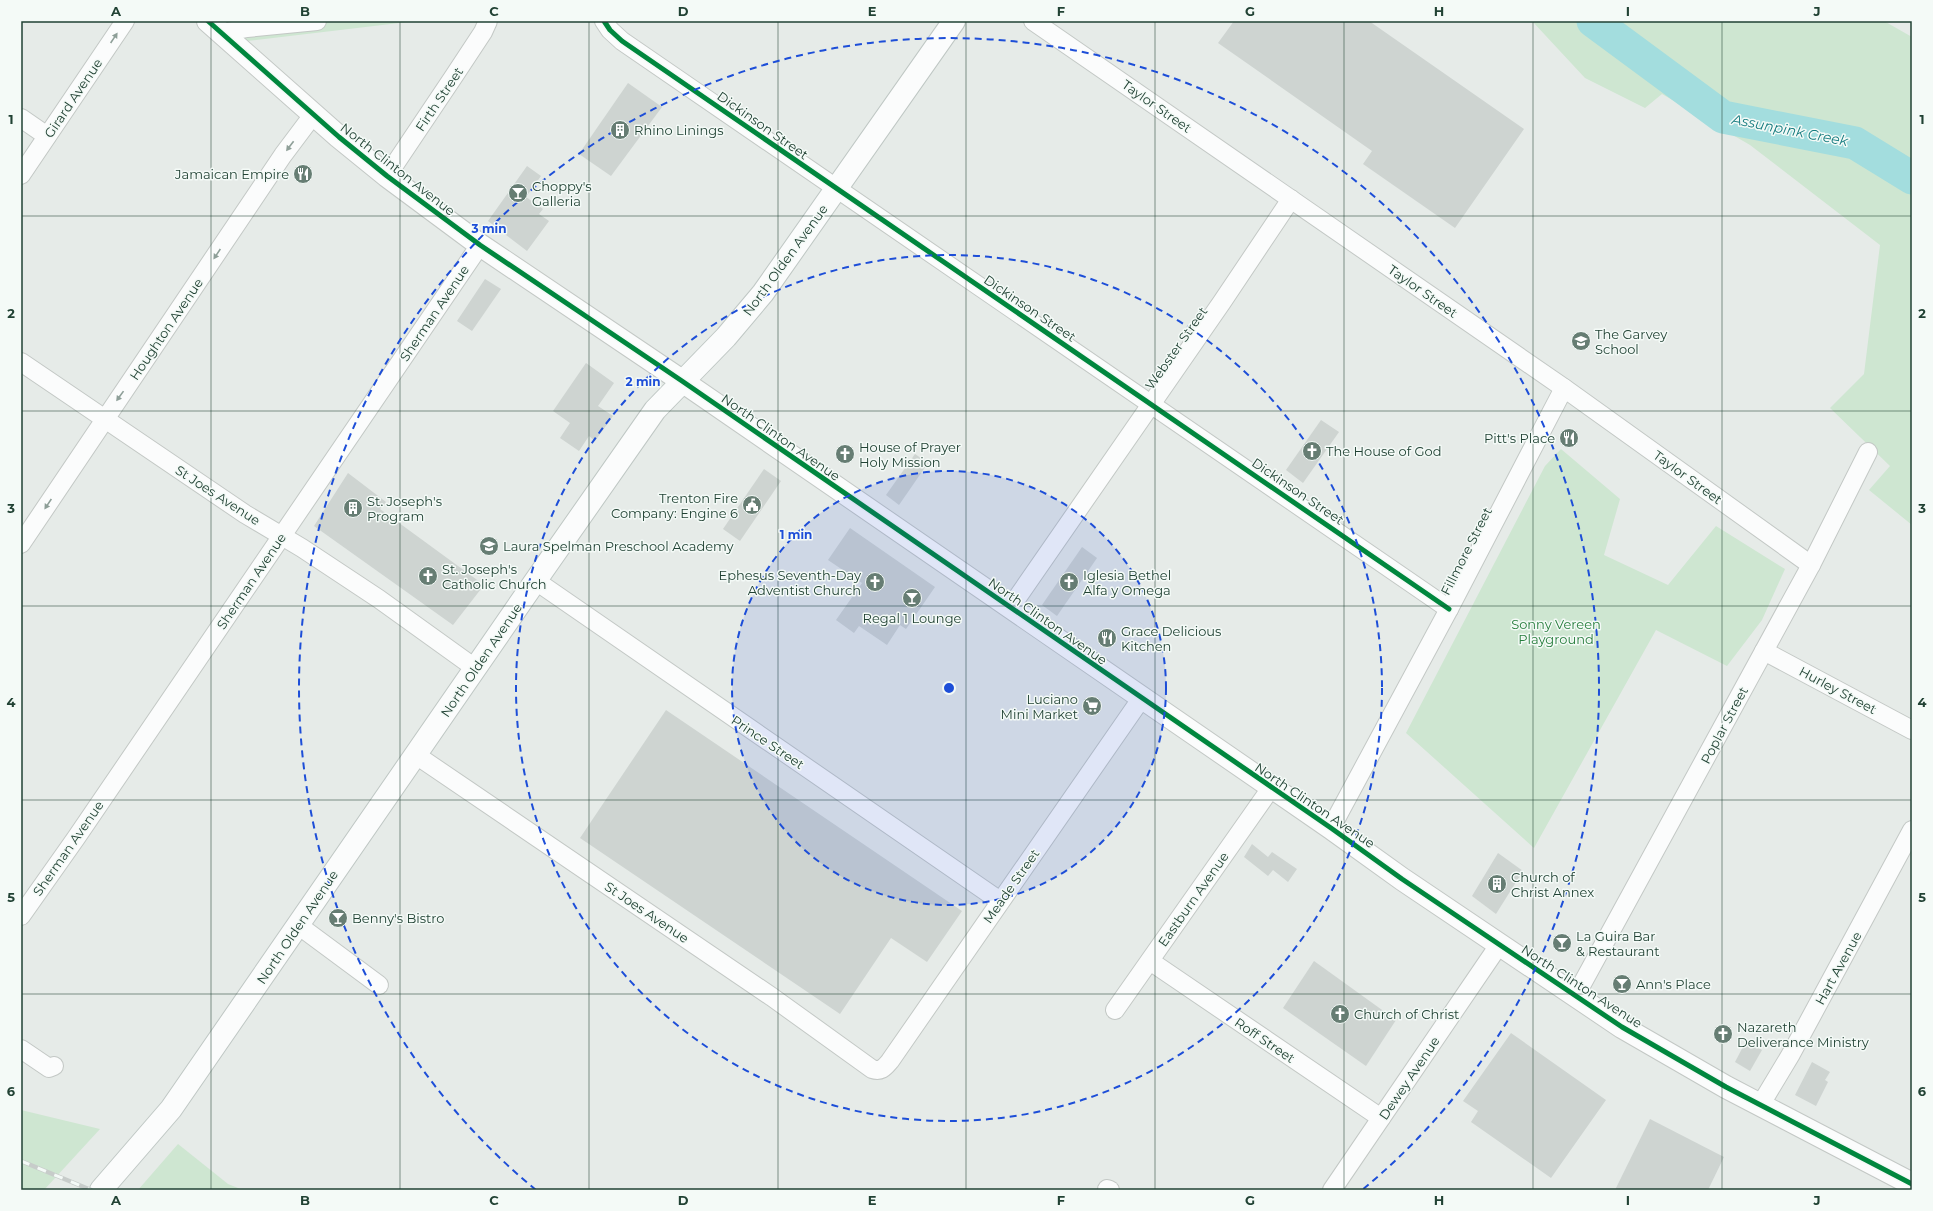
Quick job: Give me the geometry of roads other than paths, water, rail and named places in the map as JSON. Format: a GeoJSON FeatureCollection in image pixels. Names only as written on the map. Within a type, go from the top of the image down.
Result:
{"type":"FeatureCollection","features":[{"type":"Feature","properties":{"kind":"street","name":"Girard Avenue"},"geometry":{"type":"LineString","coordinates":[[21,175],[125,21]]}},
{"type":"Feature","properties":{"kind":"street"},"geometry":{"type":"LineString","coordinates":[[215,27],[247,28],[317,21]]}},
{"type":"Feature","properties":{"kind":"street","name":"Firth Street"},"geometry":{"type":"LineString","coordinates":[[387,176],[479,39],[488,21]]}},
{"type":"Feature","properties":{"kind":"street","name":"Dickinson Street"},"geometry":{"type":"LineString","coordinates":[[604,21],[610,30],[622,41],[836,190],[1449,609]]}},
{"type":"Feature","properties":{"kind":"street","name":"North Olden Avenue"},"geometry":{"type":"LineString","coordinates":[[101,1190],[161,1122],[274,962],[475,668],[655,410],[726,337],[763,293],[954,21]]}},
{"type":"Feature","properties":{"kind":"street","name":"Taylor Street"},"geometry":{"type":"LineString","coordinates":[[1033,21],[1564,388],[1810,565]]}},
{"type":"Feature","properties":{"kind":"street","name":"North Clinton Avenue"},"geometry":{"type":"LineString","coordinates":[[215,27],[313,115],[387,176],[480,245],[682,381],[1499,945],[1622,1027],[1720,1083],[1912,1184]]}},
{"type":"Feature","properties":{"kind":"street","name":"Houghton Avenue"},"geometry":{"type":"LineString","coordinates":[[21,544],[283,155],[313,115]]}},
{"type":"Feature","properties":{"kind":"street"},"geometry":{"type":"LineString","coordinates":[[21,118],[47,136]]}},
{"type":"Feature","properties":{"kind":"street","name":"Webster Street"},"geometry":{"type":"LineString","coordinates":[[1010,608],[1222,302],[1291,199]]}},
{"type":"Feature","properties":{"kind":"street","name":"Sherman Avenue"},"geometry":{"type":"LineString","coordinates":[[21,916],[480,245]]}},
{"type":"Feature","properties":{"kind":"street","name":"St Joes Avenue"},"geometry":{"type":"LineString","coordinates":[[21,362],[245,514],[282,536],[379,599],[475,668]]}},
{"type":"Feature","properties":{"kind":"street","name":"Fillmore Street"},"geometry":{"type":"LineString","coordinates":[[1331,828],[1449,609],[1564,388]]}},
{"type":"Feature","properties":{"kind":"street","name":"Poplar Street"},"geometry":{"type":"LineString","coordinates":[[1576,995],[1764,651],[1868,452]]}},
{"type":"Feature","properties":{"kind":"street","name":"Prince Street"},"geometry":{"type":"LineString","coordinates":[[536,580],[1000,902]]}},
{"type":"Feature","properties":{"kind":"street","name":"Hurley Street"},"geometry":{"type":"LineString","coordinates":[[1764,651],[1912,730]]}},
{"type":"Feature","properties":{"kind":"street","name":"Meade Street"},"geometry":{"type":"LineString","coordinates":[[878,1070],[883,1069],[890,1061],[1141,699]]}},
{"type":"Feature","properties":{"kind":"street","name":"St Joes Avenue"},"geometry":{"type":"LineString","coordinates":[[416,755],[772,997],[866,1064],[878,1070]]}},
{"type":"Feature","properties":{"kind":"street","name":"Eastburn Avenue"},"geometry":{"type":"LineString","coordinates":[[1115,1010],[1271,788]]}},
{"type":"Feature","properties":{"kind":"street","name":"Hart Avenue"},"geometry":{"type":"LineString","coordinates":[[1761,1104],[1791,1054],[1912,830]]}},
{"type":"Feature","properties":{"kind":"street"},"geometry":{"type":"LineString","coordinates":[[298,925],[379,985]]}},
{"type":"Feature","properties":{"kind":"street","name":"Dewey Avenue"},"geometry":{"type":"LineString","coordinates":[[1332,1190],[1499,945]]}},
{"type":"Feature","properties":{"kind":"street","name":"Roff Street"},"geometry":{"type":"LineString","coordinates":[[1150,961],[1381,1118]]}},
{"type":"Feature","properties":{"kind":"street"},"geometry":{"type":"LineString","coordinates":[[21,1048],[49,1068],[54,1066]]}},
{"type":"Feature","properties":{"kind":"waterway","name":"Assunpink Creek"},"geometry":{"type":"LineString","coordinates":[[1593,21],[1723,117],[1855,143],[1912,178]]}},
{"type":"Feature","properties":{"kind":"railway"},"geometry":{"type":"LineString","coordinates":[[21,1161],[91,1190]]}},
{"type":"Feature","properties":{"kind":"place","name":"Rhino Linings"},"geometry":{"type":"Point","coordinates":[620,130]}},
{"type":"Feature","properties":{"kind":"place","name":"Jamaican Empire"},"geometry":{"type":"Point","coordinates":[303,174]}},
{"type":"Feature","properties":{"kind":"place","name":"Choppy's Galleria"},"geometry":{"type":"Point","coordinates":[518,193]}},
{"type":"Feature","properties":{"kind":"place","name":"The Garvey School"},"geometry":{"type":"Point","coordinates":[1581,341]}},
{"type":"Feature","properties":{"kind":"place","name":"Pitt's Place"},"geometry":{"type":"Point","coordinates":[1569,438]}},
{"type":"Feature","properties":{"kind":"place","name":"The House of God"},"geometry":{"type":"Point","coordinates":[1312,451]}},
{"type":"Feature","properties":{"kind":"place","name":"House of Prayer Holy Mission"},"geometry":{"type":"Point","coordinates":[845,454]}},
{"type":"Feature","properties":{"kind":"place","name":"Trenton Fire Company: Engine 6"},"geometry":{"type":"Point","coordinates":[752,505]}},
{"type":"Feature","properties":{"kind":"place","name":"St. Joseph's Program"},"geometry":{"type":"Point","coordinates":[353,508]}},
{"type":"Feature","properties":{"kind":"place","name":"Laura Spelman Preschool Academy"},"geometry":{"type":"Point","coordinates":[489,546]}},
{"type":"Feature","properties":{"kind":"place","name":"St. Joseph's Catholic Church"},"geometry":{"type":"Point","coordinates":[428,576]}},
{"type":"Feature","properties":{"kind":"place","name":"Ephesus Seventh-Day Adventist Church"},"geometry":{"type":"Point","coordinates":[875,582]}},
{"type":"Feature","properties":{"kind":"place","name":"Iglesia Bethel Alfa y Omega"},"geometry":{"type":"Point","coordinates":[1069,582]}},
{"type":"Feature","properties":{"kind":"place","name":"Regal 1 Lounge"},"geometry":{"type":"Point","coordinates":[912,598]}},
{"type":"Feature","properties":{"kind":"place","name":"Grace Delicious Kitchen"},"geometry":{"type":"Point","coordinates":[1107,638]}},
{"type":"Feature","properties":{"kind":"place","name":"Luciano Mini Market"},"geometry":{"type":"Point","coordinates":[1092,706]}},
{"type":"Feature","properties":{"kind":"place","name":"Church of Christ Annex"},"geometry":{"type":"Point","coordinates":[1497,884]}},
{"type":"Feature","properties":{"kind":"place","name":"Benny's Bistro"},"geometry":{"type":"Point","coordinates":[338,918]}},
{"type":"Feature","properties":{"kind":"place","name":"La Guira Bar & Restaurant"},"geometry":{"type":"Point","coordinates":[1562,943]}},
{"type":"Feature","properties":{"kind":"place","name":"Ann's Place"},"geometry":{"type":"Point","coordinates":[1622,984]}},
{"type":"Feature","properties":{"kind":"place","name":"Church of Christ"},"geometry":{"type":"Point","coordinates":[1340,1014]}},
{"type":"Feature","properties":{"kind":"place","name":"Nazareth Deliverance Ministry"},"geometry":{"type":"Point","coordinates":[1723,1034]}},
{"type":"Feature","properties":{"kind":"park label","name":"Sonny Vereen Playground"},"geometry":{"type":"Point","coordinates":[1556,632]}}]}
